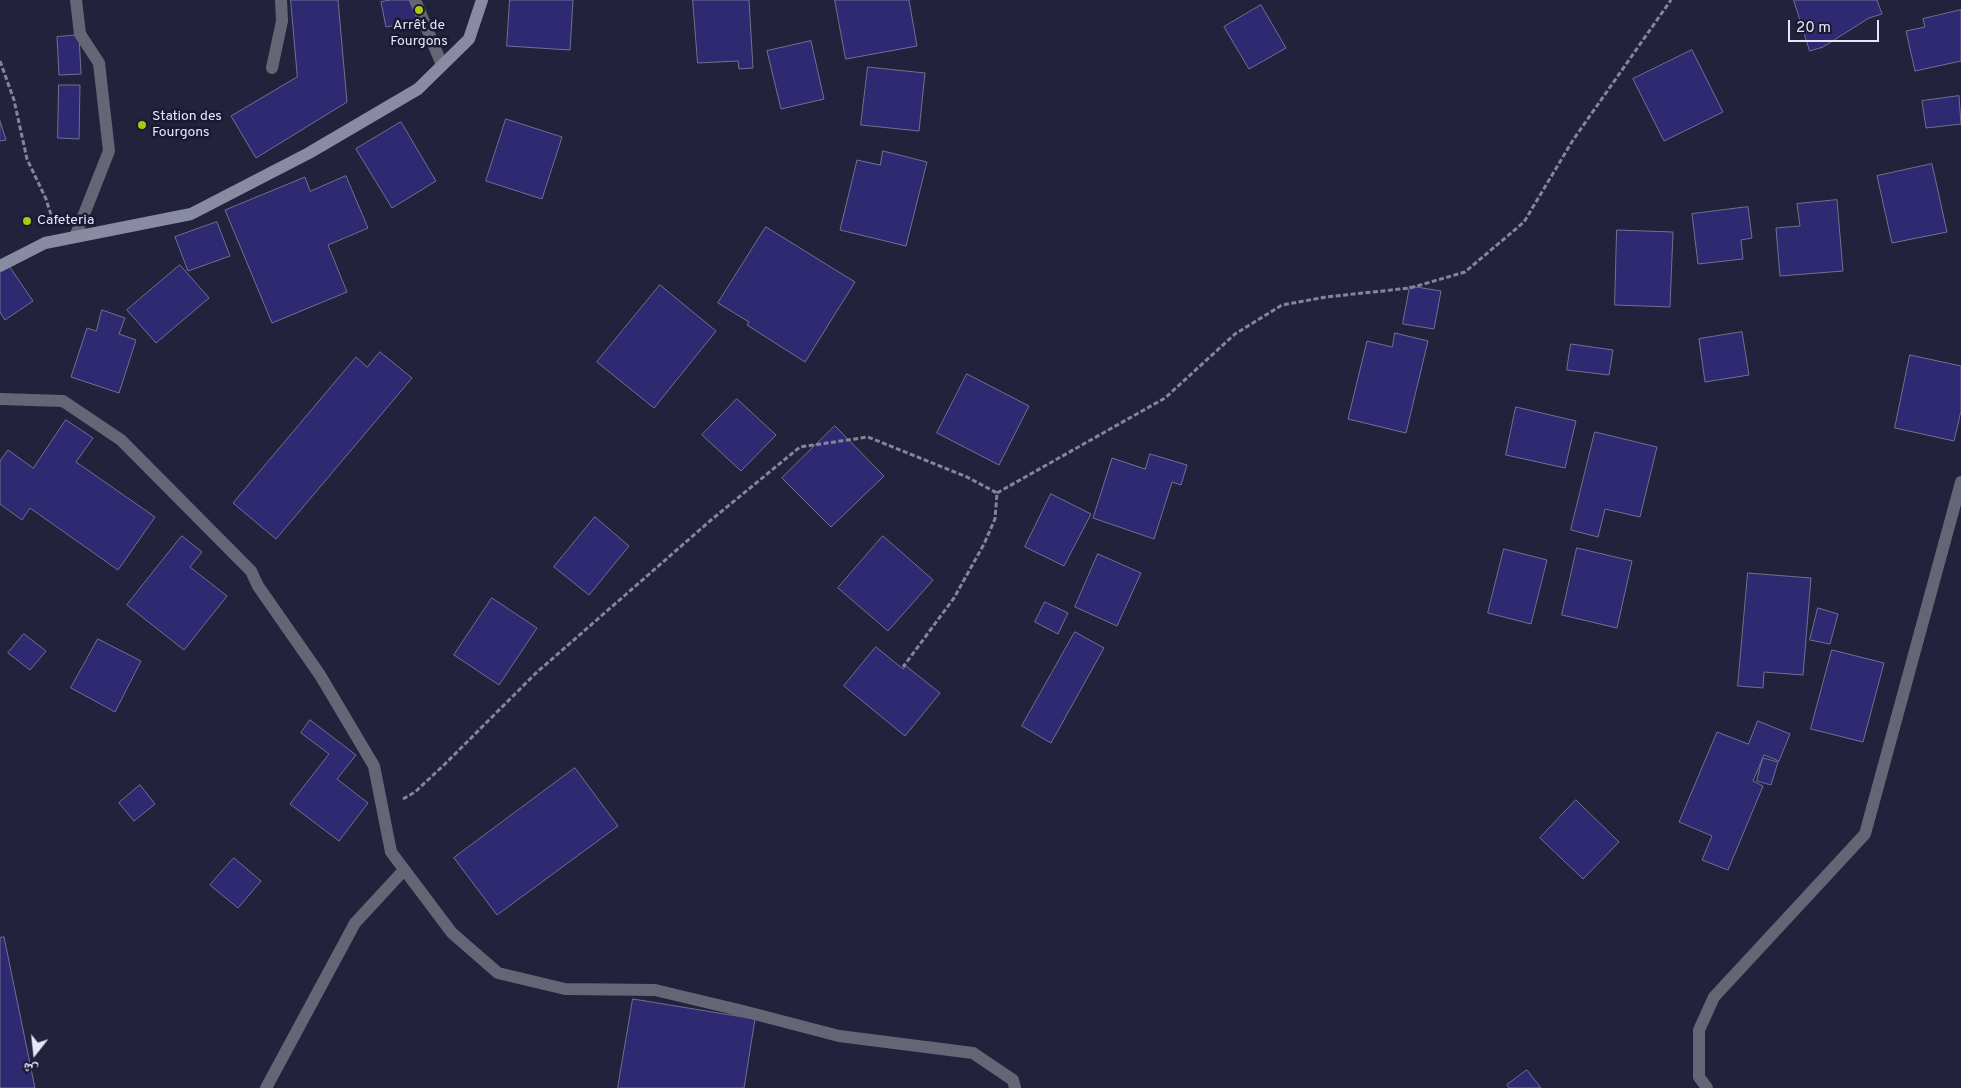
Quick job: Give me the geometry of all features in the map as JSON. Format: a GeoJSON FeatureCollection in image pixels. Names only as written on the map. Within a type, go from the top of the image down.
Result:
{"type":"FeatureCollection","features":[{"type":"Feature","properties":{"kind":"main road"},"geometry":{"type":"LineString","coordinates":[[0,266],[45,244],[59,240],[192,214],[309,153],[418,89],[469,39],[482,0]]}},
{"type":"Feature","properties":{"kind":"street"},"geometry":{"type":"LineString","coordinates":[[75,237],[109,151],[99,63],[80,34],[76,0]]}},
{"type":"Feature","properties":{"kind":"street"},"geometry":{"type":"LineString","coordinates":[[272,68],[282,21],[282,0]]}},
{"type":"Feature","properties":{"kind":"street"},"geometry":{"type":"LineString","coordinates":[[415,0],[442,66]]}},
{"type":"Feature","properties":{"kind":"street"},"geometry":{"type":"LineString","coordinates":[[0,399],[63,401],[121,440],[251,571],[258,586],[320,675],[374,766],[391,852],[452,933],[498,973],[565,989],[655,990],[743,1010],[839,1036],[974,1053],[1013,1080],[1015,1088]]}},
{"type":"Feature","properties":{"kind":"street"},"geometry":{"type":"LineString","coordinates":[[1707,1088],[1700,1077],[1699,1030],[1714,997],[1865,834],[1961,482]]}},
{"type":"Feature","properties":{"kind":"street"},"geometry":{"type":"LineString","coordinates":[[266,1088],[355,923],[404,870]]}},
{"type":"Feature","properties":{"kind":"path"},"geometry":{"type":"LineString","coordinates":[[997,493],[1165,398],[1235,334],[1282,306],[1326,297],[1410,288],[1465,272],[1524,222],[1572,140],[1671,0]]}},
{"type":"Feature","properties":{"kind":"path"},"geometry":{"type":"LineString","coordinates":[[0,61],[14,100],[27,160],[46,199],[59,240]]}},
{"type":"Feature","properties":{"kind":"path"},"geometry":{"type":"LineString","coordinates":[[383,811],[415,792],[536,673],[712,520],[800,447],[868,437],[967,477],[997,493]]}},
{"type":"Feature","properties":{"kind":"path"},"geometry":{"type":"LineString","coordinates":[[902,667],[954,598],[984,544],[995,519],[997,493]]}},
{"type":"Feature","properties":{"kind":"building"},"geometry":{"type":"Polygon","coordinates":[[[291,0],[338,0],[347,102],[256,158],[231,116],[297,77],[291,0]]]}},
{"type":"Feature","properties":{"kind":"building"},"geometry":{"type":"Polygon","coordinates":[[[414,0],[418,21],[386,27],[381,2],[414,0]]]}},
{"type":"Feature","properties":{"kind":"building"},"geometry":{"type":"Polygon","coordinates":[[[510,0],[573,0],[570,50],[507,46],[510,0]]]}},
{"type":"Feature","properties":{"kind":"building"},"geometry":{"type":"Polygon","coordinates":[[[693,0],[749,0],[753,68],[739,69],[738,61],[698,63],[693,0]]]}},
{"type":"Feature","properties":{"kind":"building"},"geometry":{"type":"Polygon","coordinates":[[[835,0],[909,0],[917,46],[846,59],[835,0]]]}},
{"type":"Feature","properties":{"kind":"building"},"geometry":{"type":"Polygon","coordinates":[[[1794,0],[1877,0],[1882,14],[1869,18],[1823,47],[1810,51],[1794,0]]]}},
{"type":"Feature","properties":{"kind":"building"},"geometry":{"type":"Polygon","coordinates":[[[1261,5],[1286,48],[1249,69],[1224,27],[1261,5]]]}},
{"type":"Feature","properties":{"kind":"building"},"geometry":{"type":"Polygon","coordinates":[[[1961,10],[1961,61],[1915,71],[1906,31],[1925,27],[1923,19],[1961,10]]]}},
{"type":"Feature","properties":{"kind":"building"},"geometry":{"type":"Polygon","coordinates":[[[79,35],[81,74],[59,75],[57,37],[79,35]]]}},
{"type":"Feature","properties":{"kind":"building"},"geometry":{"type":"Polygon","coordinates":[[[811,41],[824,99],[781,109],[767,51],[811,41]]]}},
{"type":"Feature","properties":{"kind":"building"},"geometry":{"type":"Polygon","coordinates":[[[1692,50],[1723,112],[1664,141],[1633,79],[1692,50]]]}},
{"type":"Feature","properties":{"kind":"building"},"geometry":{"type":"Polygon","coordinates":[[[868,67],[925,73],[919,131],[861,125],[868,67]]]}},
{"type":"Feature","properties":{"kind":"building"},"geometry":{"type":"Polygon","coordinates":[[[59,85],[80,85],[79,139],[58,138],[59,85]]]}},
{"type":"Feature","properties":{"kind":"building"},"geometry":{"type":"Polygon","coordinates":[[[1959,96],[1961,124],[1926,128],[1922,101],[1959,96]]]}},
{"type":"Feature","properties":{"kind":"building"},"geometry":{"type":"Polygon","coordinates":[[[506,119],[562,137],[542,199],[486,181],[506,119]]]}},
{"type":"Feature","properties":{"kind":"building"},"geometry":{"type":"Polygon","coordinates":[[[0,121],[6,140],[0,141],[0,121]]]}},
{"type":"Feature","properties":{"kind":"building"},"geometry":{"type":"Polygon","coordinates":[[[401,122],[436,181],[392,208],[356,149],[401,122]]]}},
{"type":"Feature","properties":{"kind":"building"},"geometry":{"type":"Polygon","coordinates":[[[883,151],[927,162],[906,246],[840,230],[857,160],[880,165],[883,151]]]}},
{"type":"Feature","properties":{"kind":"building"},"geometry":{"type":"Polygon","coordinates":[[[1932,164],[1947,232],[1892,243],[1877,176],[1932,164]]]}},
{"type":"Feature","properties":{"kind":"building"},"geometry":{"type":"Polygon","coordinates":[[[346,176],[368,228],[328,245],[347,292],[272,323],[225,210],[305,177],[310,191],[346,176]]]}},
{"type":"Feature","properties":{"kind":"building"},"geometry":{"type":"Polygon","coordinates":[[[1837,200],[1843,271],[1780,276],[1776,228],[1800,226],[1797,204],[1837,200]]]}},
{"type":"Feature","properties":{"kind":"building"},"geometry":{"type":"Polygon","coordinates":[[[1748,207],[1752,238],[1741,240],[1743,259],[1698,264],[1692,214],[1748,207]]]}},
{"type":"Feature","properties":{"kind":"building"},"geometry":{"type":"Polygon","coordinates":[[[217,222],[230,256],[188,271],[175,237],[217,222]]]}},
{"type":"Feature","properties":{"kind":"building"},"geometry":{"type":"Polygon","coordinates":[[[766,227],[855,282],[805,362],[747,325],[749,322],[718,303],[766,227]]]}},
{"type":"Feature","properties":{"kind":"building"},"geometry":{"type":"Polygon","coordinates":[[[1617,230],[1673,232],[1670,307],[1615,305],[1617,230]]]}},
{"type":"Feature","properties":{"kind":"building"},"geometry":{"type":"Polygon","coordinates":[[[180,265],[209,298],[156,343],[127,310],[180,265]]]}},
{"type":"Feature","properties":{"kind":"building"},"geometry":{"type":"Polygon","coordinates":[[[9,266],[33,301],[5,320],[0,312],[0,272],[9,266]]]}},
{"type":"Feature","properties":{"kind":"building"},"geometry":{"type":"Polygon","coordinates":[[[660,285],[716,331],[654,408],[597,362],[660,285]]]}},
{"type":"Feature","properties":{"kind":"building"},"geometry":{"type":"Polygon","coordinates":[[[1410,286],[1441,291],[1434,329],[1403,324],[1410,286]]]}},
{"type":"Feature","properties":{"kind":"building"},"geometry":{"type":"Polygon","coordinates":[[[102,310],[125,318],[119,334],[136,340],[119,393],[71,377],[87,328],[96,331],[102,310]]]}},
{"type":"Feature","properties":{"kind":"building"},"geometry":{"type":"Polygon","coordinates":[[[1742,332],[1749,375],[1705,382],[1699,339],[1742,332]]]}},
{"type":"Feature","properties":{"kind":"building"},"geometry":{"type":"Polygon","coordinates":[[[1395,333],[1428,341],[1406,433],[1348,419],[1367,341],[1392,347],[1395,333]]]}},
{"type":"Feature","properties":{"kind":"building"},"geometry":{"type":"Polygon","coordinates":[[[1571,344],[1613,350],[1609,375],[1567,370],[1571,344]]]}},
{"type":"Feature","properties":{"kind":"building"},"geometry":{"type":"Polygon","coordinates":[[[380,352],[412,378],[276,539],[233,503],[356,357],[367,367],[380,352]]]}},
{"type":"Feature","properties":{"kind":"building"},"geometry":{"type":"Polygon","coordinates":[[[1910,355],[1961,366],[1961,411],[1954,441],[1895,428],[1910,355]]]}},
{"type":"Feature","properties":{"kind":"building"},"geometry":{"type":"Polygon","coordinates":[[[967,374],[1029,406],[999,465],[937,433],[967,374]]]}},
{"type":"Feature","properties":{"kind":"building"},"geometry":{"type":"Polygon","coordinates":[[[737,399],[776,435],[741,471],[702,435],[737,399]]]}},
{"type":"Feature","properties":{"kind":"building"},"geometry":{"type":"Polygon","coordinates":[[[1516,407],[1576,421],[1565,468],[1506,455],[1516,407]]]}},
{"type":"Feature","properties":{"kind":"building"},"geometry":{"type":"Polygon","coordinates":[[[66,420],[93,438],[76,462],[155,517],[118,570],[30,508],[22,520],[0,504],[0,461],[8,450],[33,468],[66,420]]]}},
{"type":"Feature","properties":{"kind":"building"},"geometry":{"type":"Polygon","coordinates":[[[835,426],[884,476],[831,527],[782,478],[835,426]]]}},
{"type":"Feature","properties":{"kind":"building"},"geometry":{"type":"Polygon","coordinates":[[[1595,432],[1657,447],[1640,517],[1605,509],[1598,537],[1571,530],[1595,432]]]}},
{"type":"Feature","properties":{"kind":"building"},"geometry":{"type":"Polygon","coordinates":[[[1150,454],[1187,465],[1181,485],[1172,482],[1154,539],[1093,518],[1112,458],[1145,469],[1150,454]]]}},
{"type":"Feature","properties":{"kind":"building"},"geometry":{"type":"Polygon","coordinates":[[[1051,494],[1091,514],[1064,566],[1025,547],[1051,494]]]}},
{"type":"Feature","properties":{"kind":"building"},"geometry":{"type":"Polygon","coordinates":[[[595,517],[629,546],[589,595],[554,567],[595,517]]]}},
{"type":"Feature","properties":{"kind":"building"},"geometry":{"type":"Polygon","coordinates":[[[182,536],[202,552],[190,567],[227,596],[184,650],[127,605],[182,536]]]}},
{"type":"Feature","properties":{"kind":"building"},"geometry":{"type":"Polygon","coordinates":[[[883,536],[933,580],[888,631],[838,588],[883,536]]]}},
{"type":"Feature","properties":{"kind":"building"},"geometry":{"type":"Polygon","coordinates":[[[1577,548],[1632,561],[1617,628],[1562,615],[1577,548]]]}},
{"type":"Feature","properties":{"kind":"building"},"geometry":{"type":"Polygon","coordinates":[[[1504,549],[1547,560],[1531,624],[1488,613],[1504,549]]]}},
{"type":"Feature","properties":{"kind":"building"},"geometry":{"type":"Polygon","coordinates":[[[1098,554],[1141,573],[1117,626],[1075,607],[1098,554]]]}},
{"type":"Feature","properties":{"kind":"building"},"geometry":{"type":"Polygon","coordinates":[[[1748,573],[1811,578],[1803,675],[1764,672],[1763,688],[1738,686],[1748,573]]]}},
{"type":"Feature","properties":{"kind":"building"},"geometry":{"type":"Polygon","coordinates":[[[492,598],[537,628],[499,685],[454,655],[492,598]]]}},
{"type":"Feature","properties":{"kind":"building"},"geometry":{"type":"Polygon","coordinates":[[[1045,602],[1068,613],[1058,634],[1035,622],[1045,602]]]}},
{"type":"Feature","properties":{"kind":"building"},"geometry":{"type":"Polygon","coordinates":[[[1818,608],[1838,614],[1830,644],[1810,640],[1818,608]]]}},
{"type":"Feature","properties":{"kind":"building"},"geometry":{"type":"Polygon","coordinates":[[[1075,632],[1104,648],[1051,743],[1022,726],[1075,632]]]}},
{"type":"Feature","properties":{"kind":"building"},"geometry":{"type":"Polygon","coordinates":[[[24,634],[46,651],[30,670],[8,653],[24,634]]]}},
{"type":"Feature","properties":{"kind":"building"},"geometry":{"type":"Polygon","coordinates":[[[98,639],[141,661],[115,712],[71,688],[98,639]]]}},
{"type":"Feature","properties":{"kind":"building"},"geometry":{"type":"Polygon","coordinates":[[[876,647],[903,669],[906,666],[940,693],[905,736],[844,686],[876,647]]]}},
{"type":"Feature","properties":{"kind":"building"},"geometry":{"type":"Polygon","coordinates":[[[1832,650],[1884,663],[1863,742],[1811,729],[1832,650]]]}},
{"type":"Feature","properties":{"kind":"building"},"geometry":{"type":"Polygon","coordinates":[[[310,720],[356,755],[337,779],[368,803],[339,841],[290,804],[329,754],[301,733],[310,720]]]}},
{"type":"Feature","properties":{"kind":"building"},"geometry":{"type":"Polygon","coordinates":[[[1758,721],[1790,734],[1779,761],[1764,755],[1753,781],[1763,786],[1728,870],[1702,860],[1712,836],[1679,822],[1717,732],[1748,744],[1758,721]]]}},
{"type":"Feature","properties":{"kind":"building"},"geometry":{"type":"Polygon","coordinates":[[[1763,758],[1778,762],[1771,785],[1757,781],[1763,758]]]}},
{"type":"Feature","properties":{"kind":"building"},"geometry":{"type":"Polygon","coordinates":[[[575,768],[618,826],[497,915],[454,858],[575,768]]]}},
{"type":"Feature","properties":{"kind":"building"},"geometry":{"type":"Polygon","coordinates":[[[140,785],[155,804],[134,821],[119,803],[140,785]]]}},
{"type":"Feature","properties":{"kind":"building"},"geometry":{"type":"Polygon","coordinates":[[[1576,800],[1619,842],[1583,879],[1540,838],[1576,800]]]}},
{"type":"Feature","properties":{"kind":"building"},"geometry":{"type":"Polygon","coordinates":[[[234,858],[261,881],[238,908],[210,885],[234,858]]]}},
{"type":"Feature","properties":{"kind":"building"},"geometry":{"type":"Polygon","coordinates":[[[4,937],[35,1088],[0,1088],[0,938],[4,937]]]}},
{"type":"Feature","properties":{"kind":"building"},"geometry":{"type":"Polygon","coordinates":[[[633,999],[755,1019],[744,1088],[618,1088],[633,999]]]}},
{"type":"Feature","properties":{"kind":"building"},"geometry":{"type":"Polygon","coordinates":[[[1527,1070],[1541,1088],[1509,1088],[1507,1085],[1527,1070]]]}},
{"type":"Feature","properties":{"kind":"place","name":"Arrêt de Fourgons"},"geometry":{"type":"Point","coordinates":[419,10]}},
{"type":"Feature","properties":{"kind":"place","name":"Station des Fourgons"},"geometry":{"type":"Point","coordinates":[142,125]}},
{"type":"Feature","properties":{"kind":"place","name":"Cafeteria"},"geometry":{"type":"Point","coordinates":[27,221]}}]}
